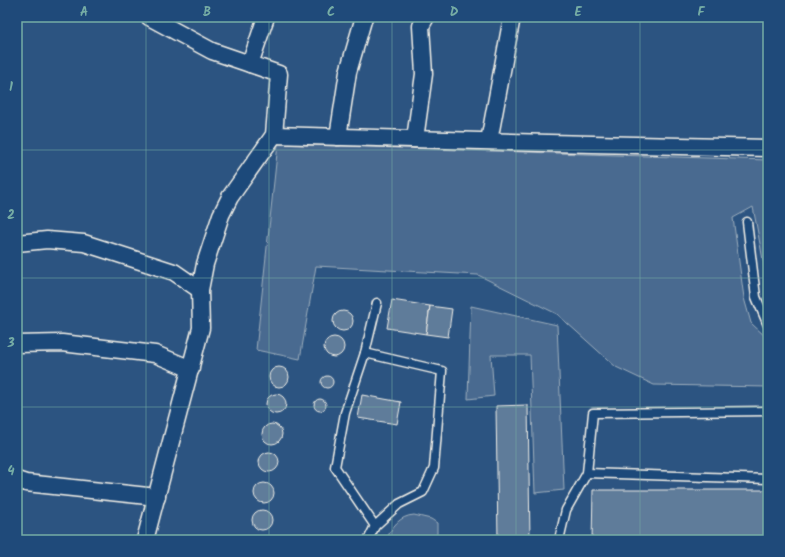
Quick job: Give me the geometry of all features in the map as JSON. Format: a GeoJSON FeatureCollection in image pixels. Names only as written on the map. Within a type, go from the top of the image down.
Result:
{"type":"FeatureCollection","features":[{"type":"Feature","properties":{"kind":"street"},"geometry":{"type":"LineString","coordinates":[[145,540],[201,328],[200,290],[205,264],[221,215],[230,197],[274,135],[279,74],[212,51],[149,17]]}},
{"type":"Feature","properties":{"kind":"street"},"geometry":{"type":"LineString","coordinates":[[250,64],[266,17]]}},
{"type":"Feature","properties":{"kind":"street"},"geometry":{"type":"LineString","coordinates":[[338,137],[348,72],[364,17]]}},
{"type":"Feature","properties":{"kind":"street"},"geometry":{"type":"LineString","coordinates":[[415,139],[424,74],[421,26],[426,17]]}},
{"type":"Feature","properties":{"kind":"street"},"geometry":{"type":"LineString","coordinates":[[489,141],[512,17]]}},
{"type":"Feature","properties":{"kind":"street"},"geometry":{"type":"LineString","coordinates":[[274,135],[768,148]]}},
{"type":"Feature","properties":{"kind":"street"},"geometry":{"type":"LineString","coordinates":[[17,243],[47,240],[84,243],[174,272],[200,290]]}},
{"type":"Feature","properties":{"kind":"street"},"geometry":{"type":"LineString","coordinates":[[17,344],[62,343],[155,354],[191,369]]}},
{"type":"Feature","properties":{"kind":"street"},"geometry":{"type":"LineString","coordinates":[[17,480],[26,483],[157,497]]}},
{"type":"Feature","properties":{"kind":"lane"},"geometry":{"type":"LineString","coordinates":[[747,222],[756,297],[768,325]]}},
{"type":"Feature","properties":{"kind":"lane"},"geometry":{"type":"LineString","coordinates":[[375,526],[335,467],[345,413],[365,353],[378,303]]}},
{"type":"Feature","properties":{"kind":"lane"},"geometry":{"type":"LineString","coordinates":[[365,353],[442,371],[434,468],[423,492],[399,504],[375,526],[368,540]]}},
{"type":"Feature","properties":{"kind":"lane"},"geometry":{"type":"LineString","coordinates":[[559,540],[566,510],[587,473],[593,413],[768,411]]}},
{"type":"Feature","properties":{"kind":"lane"},"geometry":{"type":"LineString","coordinates":[[587,473],[768,479]]}},
{"type":"Feature","properties":{"kind":"shaded area"},"geometry":{"type":"Polygon","coordinates":[[[278,144],[768,160],[768,286],[753,207],[733,218],[744,298],[751,323],[768,339],[768,387],[654,385],[616,367],[557,314],[478,275],[316,266],[300,359],[256,350],[278,144]]]}},
{"type":"Feature","properties":{"kind":"shaded area"},"geometry":{"type":"Polygon","coordinates":[[[471,306],[557,325],[564,490],[535,493],[530,355],[491,355],[494,396],[468,399],[471,306]]]}},
{"type":"Feature","properties":{"kind":"shaded area"},"geometry":{"type":"Polygon","coordinates":[[[414,515],[431,519],[437,523],[437,540],[386,540],[400,520],[414,515]]]}},
{"type":"Feature","properties":{"kind":"building"},"geometry":{"type":"Polygon","coordinates":[[[392,300],[430,306],[426,334],[387,328],[392,300]]]}},
{"type":"Feature","properties":{"kind":"building"},"geometry":{"type":"Polygon","coordinates":[[[430,306],[452,309],[448,337],[426,334],[430,306]]]}},
{"type":"Feature","properties":{"kind":"building"},"geometry":{"type":"Polygon","coordinates":[[[343,311],[350,314],[353,321],[350,328],[343,331],[336,328],[333,321],[336,314],[343,311]]]}},
{"type":"Feature","properties":{"kind":"building"},"geometry":{"type":"Polygon","coordinates":[[[334,337],[341,340],[344,347],[341,354],[334,357],[327,354],[324,347],[327,340],[334,337]]]}},
{"type":"Feature","properties":{"kind":"building"},"geometry":{"type":"Polygon","coordinates":[[[279,367],[286,370],[289,377],[286,384],[279,387],[272,384],[269,377],[272,370],[279,367]]]}},
{"type":"Feature","properties":{"kind":"building"},"geometry":{"type":"Polygon","coordinates":[[[329,376],[332,377],[332,387],[325,388],[322,387],[321,380],[322,377],[329,376]]]}},
{"type":"Feature","properties":{"kind":"building"},"geometry":{"type":"Polygon","coordinates":[[[276,394],[283,397],[286,404],[283,411],[276,414],[269,411],[266,404],[269,397],[276,394]]]}},
{"type":"Feature","properties":{"kind":"building"},"geometry":{"type":"Polygon","coordinates":[[[362,395],[401,402],[397,424],[358,418],[362,395]]]}},
{"type":"Feature","properties":{"kind":"building"},"geometry":{"type":"Polygon","coordinates":[[[318,399],[322,399],[326,405],[322,411],[318,411],[314,407],[314,403],[318,399]]]}},
{"type":"Feature","properties":{"kind":"building"},"geometry":{"type":"Polygon","coordinates":[[[528,405],[530,540],[498,540],[496,406],[528,405]]]}},
{"type":"Feature","properties":{"kind":"building"},"geometry":{"type":"Polygon","coordinates":[[[272,424],[279,427],[282,434],[279,441],[272,444],[265,441],[262,434],[265,427],[272,424]]]}},
{"type":"Feature","properties":{"kind":"building"},"geometry":{"type":"Polygon","coordinates":[[[269,452],[276,455],[279,462],[276,469],[269,472],[262,469],[259,462],[262,455],[269,452]]]}},
{"type":"Feature","properties":{"kind":"building"},"geometry":{"type":"Polygon","coordinates":[[[264,483],[271,486],[274,493],[271,500],[264,503],[257,500],[254,493],[257,486],[264,483]]]}},
{"type":"Feature","properties":{"kind":"building"},"geometry":{"type":"Polygon","coordinates":[[[593,490],[768,490],[768,540],[592,540],[593,490]]]}},
{"type":"Feature","properties":{"kind":"building"},"geometry":{"type":"Polygon","coordinates":[[[262,510],[269,513],[272,520],[269,527],[262,530],[255,527],[252,520],[255,513],[262,510]]]}}]}
